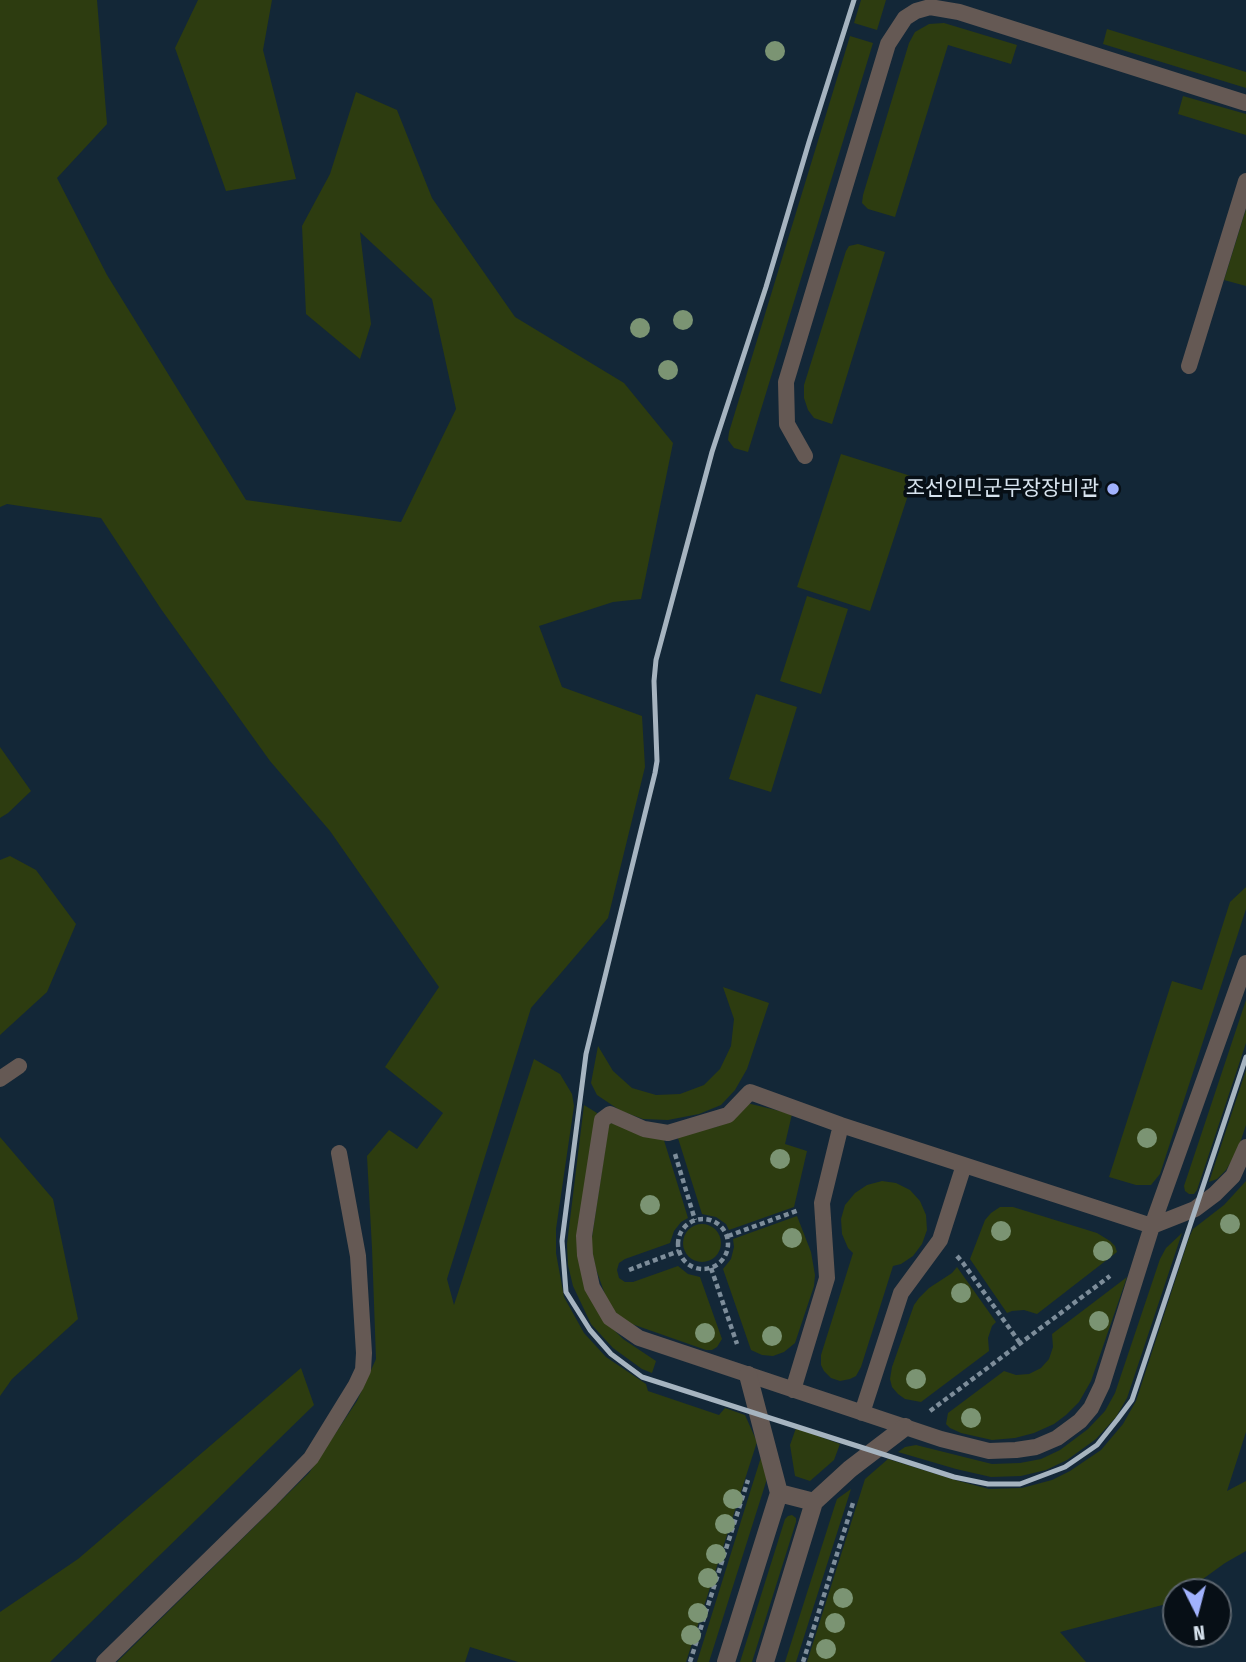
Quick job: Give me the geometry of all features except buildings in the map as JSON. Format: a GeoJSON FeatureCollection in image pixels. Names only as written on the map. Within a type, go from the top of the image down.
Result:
{"type":"FeatureCollection","features":[{"type":"Feature","properties":{"kind":"street"},"geometry":{"type":"LineString","coordinates":[[726,1662],[779,1493],[748,1375]]}},
{"type":"Feature","properties":{"kind":"street"},"geometry":{"type":"LineString","coordinates":[[765,1662],[814,1502],[850,1469],[905,1427]]}},
{"type":"Feature","properties":{"kind":"street"},"geometry":{"type":"LineString","coordinates":[[779,1493],[814,1502]]}},
{"type":"Feature","properties":{"kind":"lane"},"geometry":{"type":"LineString","coordinates":[[805,456],[787,424],[786,382],[888,44],[905,18],[930,7],[959,12],[1246,103]]}},
{"type":"Feature","properties":{"kind":"lane"},"geometry":{"type":"LineString","coordinates":[[1189,366],[1246,181]]}},
{"type":"Feature","properties":{"kind":"lane"},"geometry":{"type":"LineString","coordinates":[[1246,963],[1152,1226],[1102,1385],[1091,1408],[1057,1438],[1036,1447],[989,1451],[942,1439],[639,1338],[610,1318],[592,1287],[585,1255],[584,1236],[602,1120],[610,1114],[644,1129],[668,1133],[728,1115],[750,1092],[841,1125],[1152,1226],[1195,1209],[1215,1194],[1233,1176],[1246,1147]]}},
{"type":"Feature","properties":{"kind":"lane"},"geometry":{"type":"LineString","coordinates":[[0,1079],[19,1066]]}},
{"type":"Feature","properties":{"kind":"lane"},"geometry":{"type":"LineString","coordinates":[[793,1390],[827,1278],[822,1203],[841,1125]]}},
{"type":"Feature","properties":{"kind":"lane"},"geometry":{"type":"LineString","coordinates":[[104,1662],[311,1458],[363,1370],[358,1256],[339,1153]]}},
{"type":"Feature","properties":{"kind":"lane"},"geometry":{"type":"LineString","coordinates":[[862,1413],[901,1293],[940,1240],[964,1165]]}},
{"type":"Feature","properties":{"kind":"path"},"geometry":{"type":"LineString","coordinates":[[668,1133],[695,1220]]}},
{"type":"Feature","properties":{"kind":"path"},"geometry":{"type":"LineString","coordinates":[[727,1236],[822,1203]]}},
{"type":"Feature","properties":{"kind":"path"},"geometry":{"type":"LineString","coordinates":[[705,1218],[715,1221],[727,1236],[729,1246],[726,1255],[720,1263],[711,1268],[691,1266],[679,1251],[677,1241],[680,1232],[686,1224],[695,1220],[705,1218]]}},
{"type":"Feature","properties":{"kind":"path"},"geometry":{"type":"LineString","coordinates":[[940,1240],[963,1263],[1020,1343]]}},
{"type":"Feature","properties":{"kind":"path"},"geometry":{"type":"LineString","coordinates":[[905,1427],[925,1415],[1144,1250]]}},
{"type":"Feature","properties":{"kind":"path"},"geometry":{"type":"LineString","coordinates":[[629,1270],[679,1251]]}},
{"type":"Feature","properties":{"kind":"path"},"geometry":{"type":"LineString","coordinates":[[711,1268],[748,1375]]}},
{"type":"Feature","properties":{"kind":"path"},"geometry":{"type":"LineString","coordinates":[[690,1662],[756,1455],[768,1451]]}},
{"type":"Feature","properties":{"kind":"path"},"geometry":{"type":"LineString","coordinates":[[803,1662],[859,1484],[850,1469]]}},
{"type":"Feature","properties":{"kind":"green space"},"geometry":{"type":"Polygon","coordinates":[[[0,0],[97,0],[107,124],[57,178],[107,275],[246,500],[401,522],[456,409],[432,299],[360,232],[371,324],[360,359],[306,314],[302,226],[330,174],[356,92],[397,110],[432,198],[515,317],[624,383],[673,443],[641,599],[613,602],[539,626],[562,687],[642,716],[645,767],[608,918],[531,1008],[447,1279],[454,1305],[534,1059],[560,1074],[572,1094],[574,1106],[556,1229],[556,1253],[564,1297],[584,1333],[606,1357],[646,1384],[648,1391],[719,1415],[725,1408],[745,1415],[757,1442],[686,1662],[518,1662],[470,1647],[465,1662],[117,1662],[309,1473],[357,1401],[376,1359],[367,1156],[389,1130],[417,1149],[443,1113],[385,1067],[439,987],[330,831],[270,761],[161,609],[101,518],[7,504],[0,507],[0,0]]]}},
{"type":"Feature","properties":{"kind":"green space"},"geometry":{"type":"Polygon","coordinates":[[[198,0],[272,0],[263,50],[296,179],[226,191],[175,48],[198,0]]]}},
{"type":"Feature","properties":{"kind":"green space"},"geometry":{"type":"Polygon","coordinates":[[[861,0],[886,0],[877,30],[854,23],[861,0]]]}},
{"type":"Feature","properties":{"kind":"green space"},"geometry":{"type":"Polygon","coordinates":[[[944,23],[1017,45],[1011,64],[948,45],[895,217],[868,209],[862,203],[863,195],[909,43],[915,32],[929,24],[944,23]]]}},
{"type":"Feature","properties":{"kind":"green space"},"geometry":{"type":"Polygon","coordinates":[[[1107,29],[1246,72],[1246,88],[1103,44],[1107,29]]]}},
{"type":"Feature","properties":{"kind":"green space"},"geometry":{"type":"Polygon","coordinates":[[[850,36],[873,43],[748,452],[734,448],[728,440],[729,432],[850,36]]]}},
{"type":"Feature","properties":{"kind":"green space"},"geometry":{"type":"Polygon","coordinates":[[[1183,96],[1246,114],[1246,135],[1178,114],[1183,96]]]}},
{"type":"Feature","properties":{"kind":"green space"},"geometry":{"type":"Polygon","coordinates":[[[1246,209],[1246,286],[1224,280],[1246,209]]]}},
{"type":"Feature","properties":{"kind":"green space"},"geometry":{"type":"Polygon","coordinates":[[[858,244],[885,252],[832,424],[814,418],[808,410],[804,385],[846,251],[849,246],[858,244]]]}},
{"type":"Feature","properties":{"kind":"green space"},"geometry":{"type":"Polygon","coordinates":[[[841,454],[914,477],[870,611],[797,587],[841,454]]]}},
{"type":"Feature","properties":{"kind":"green space"},"geometry":{"type":"Polygon","coordinates":[[[807,596],[848,609],[821,694],[780,681],[807,596]]]}},
{"type":"Feature","properties":{"kind":"green space"},"geometry":{"type":"Polygon","coordinates":[[[756,694],[797,707],[771,792],[729,779],[756,694]]]}},
{"type":"Feature","properties":{"kind":"green space"},"geometry":{"type":"Polygon","coordinates":[[[0,747],[31,791],[0,818],[0,747]]]}},
{"type":"Feature","properties":{"kind":"green space"},"geometry":{"type":"Polygon","coordinates":[[[10,856],[36,870],[76,924],[47,992],[0,1035],[0,860],[10,856]]]}},
{"type":"Feature","properties":{"kind":"green space"},"geometry":{"type":"Polygon","coordinates":[[[1246,887],[1246,909],[1160,1174],[1151,1185],[1136,1185],[1109,1177],[1172,981],[1202,990],[1230,902],[1246,887]]]}},
{"type":"Feature","properties":{"kind":"green space"},"geometry":{"type":"Polygon","coordinates":[[[723,987],[769,1003],[747,1069],[735,1090],[721,1105],[699,1114],[668,1120],[643,1119],[621,1111],[597,1095],[591,1083],[598,1046],[613,1071],[632,1088],[656,1095],[680,1094],[704,1085],[720,1069],[731,1046],[734,1019],[723,987]]]}},
{"type":"Feature","properties":{"kind":"green space"},"geometry":{"type":"Polygon","coordinates":[[[1246,1000],[1246,1043],[1197,1190],[1194,1194],[1189,1194],[1184,1186],[1246,1000]]]}},
{"type":"Feature","properties":{"kind":"green space"},"geometry":{"type":"Polygon","coordinates":[[[1246,1070],[1246,1125],[1237,1152],[1226,1170],[1217,1179],[1209,1182],[1246,1070]]]}},
{"type":"Feature","properties":{"kind":"green space"},"geometry":{"type":"Polygon","coordinates":[[[747,1103],[792,1114],[785,1144],[807,1151],[794,1207],[729,1230],[726,1224],[716,1217],[702,1214],[677,1135],[731,1121],[747,1103]]]}},
{"type":"Feature","properties":{"kind":"green space"},"geometry":{"type":"Polygon","coordinates":[[[584,1105],[597,1113],[579,1235],[605,1321],[623,1339],[656,1361],[652,1373],[613,1348],[591,1324],[573,1286],[567,1244],[584,1105]]]}},
{"type":"Feature","properties":{"kind":"green space"},"geometry":{"type":"Polygon","coordinates":[[[609,1123],[663,1137],[688,1218],[674,1231],[670,1243],[619,1263],[619,1278],[625,1282],[633,1282],[678,1266],[688,1274],[700,1277],[722,1339],[712,1350],[629,1323],[616,1314],[607,1300],[596,1269],[592,1237],[609,1123]]]}},
{"type":"Feature","properties":{"kind":"green space"},"geometry":{"type":"Polygon","coordinates":[[[0,1137],[53,1199],[78,1319],[12,1379],[0,1396],[0,1137]]]}},
{"type":"Feature","properties":{"kind":"green space"},"geometry":{"type":"Polygon","coordinates":[[[882,1181],[896,1183],[910,1190],[920,1201],[926,1215],[927,1230],[922,1244],[913,1256],[893,1266],[861,1367],[856,1376],[840,1381],[831,1378],[824,1371],[821,1355],[853,1253],[842,1234],[841,1219],[845,1205],[855,1193],[867,1185],[882,1181]]]}},
{"type":"Feature","properties":{"kind":"green space"},"geometry":{"type":"Polygon","coordinates":[[[1246,1181],[1246,1432],[1227,1491],[1246,1481],[1246,1551],[1204,1578],[1162,1578],[1162,1605],[1060,1632],[1086,1662],[807,1662],[865,1479],[888,1459],[989,1489],[1022,1488],[1052,1480],[1101,1450],[1123,1424],[1136,1401],[1193,1229],[1224,1205],[1246,1181]]]}},
{"type":"Feature","properties":{"kind":"green space"},"geometry":{"type":"Polygon","coordinates":[[[1000,1207],[1013,1207],[1097,1233],[1110,1241],[1117,1252],[1037,1314],[1024,1310],[1007,1313],[970,1259],[985,1220],[1000,1207]]]}},
{"type":"Feature","properties":{"kind":"green space"},"geometry":{"type":"Polygon","coordinates":[[[797,1216],[811,1252],[814,1286],[795,1343],[784,1352],[773,1356],[762,1355],[751,1350],[723,1269],[731,1259],[733,1239],[797,1216]]]}},
{"type":"Feature","properties":{"kind":"green space"},"geometry":{"type":"Polygon","coordinates":[[[702,1224],[715,1230],[721,1243],[715,1256],[702,1262],[689,1256],[683,1243],[689,1230],[702,1224]]]}},
{"type":"Feature","properties":{"kind":"green space"},"geometry":{"type":"Polygon","coordinates":[[[1182,1233],[1127,1398],[1116,1417],[1096,1439],[1067,1460],[1046,1470],[1021,1476],[991,1477],[898,1452],[905,1447],[916,1445],[992,1464],[1020,1463],[1041,1459],[1060,1450],[1088,1429],[1105,1411],[1115,1393],[1160,1259],[1166,1248],[1182,1233]]]}},
{"type":"Feature","properties":{"kind":"green space"},"geometry":{"type":"Polygon","coordinates":[[[957,1267],[996,1322],[988,1338],[989,1351],[921,1402],[905,1399],[892,1387],[890,1379],[914,1305],[929,1288],[957,1267]]]}},
{"type":"Feature","properties":{"kind":"green space"},"geometry":{"type":"Polygon","coordinates":[[[1127,1277],[1091,1381],[1079,1402],[1066,1415],[1034,1433],[992,1440],[961,1433],[946,1424],[948,1413],[1004,1371],[1016,1375],[1029,1374],[1041,1368],[1049,1359],[1053,1347],[1052,1334],[1127,1277]]]}},
{"type":"Feature","properties":{"kind":"green space"},"geometry":{"type":"Polygon","coordinates":[[[301,1368],[314,1405],[50,1662],[0,1662],[0,1612],[78,1559],[301,1368]]]}},
{"type":"Feature","properties":{"kind":"green space"},"geometry":{"type":"Polygon","coordinates":[[[796,1428],[840,1444],[834,1460],[810,1481],[795,1476],[790,1445],[796,1428]]]}},
{"type":"Feature","properties":{"kind":"green space"},"geometry":{"type":"Polygon","coordinates":[[[761,1457],[766,1482],[709,1662],[697,1662],[761,1457]]]}},
{"type":"Feature","properties":{"kind":"green space"},"geometry":{"type":"Polygon","coordinates":[[[851,1489],[796,1662],[785,1662],[837,1499],[851,1489]]]}},
{"type":"Feature","properties":{"kind":"green space"},"geometry":{"type":"Polygon","coordinates":[[[792,1515],[796,1522],[752,1662],[740,1662],[785,1519],[792,1515]]]}},
{"type":"Feature","properties":{"kind":"railway"},"geometry":{"type":"LineString","coordinates":[[854,0],[712,452],[656,660],[654,681],[657,761],[586,1054],[562,1241],[566,1292],[590,1330],[611,1354],[642,1377],[954,1477],[988,1484],[1020,1484],[1065,1467],[1097,1445],[1132,1400],[1246,1057]]}},
{"type":"Feature","properties":{"kind":"place","name":"조선인민군무장장비관"},"geometry":{"type":"Point","coordinates":[1113,489]}}]}
